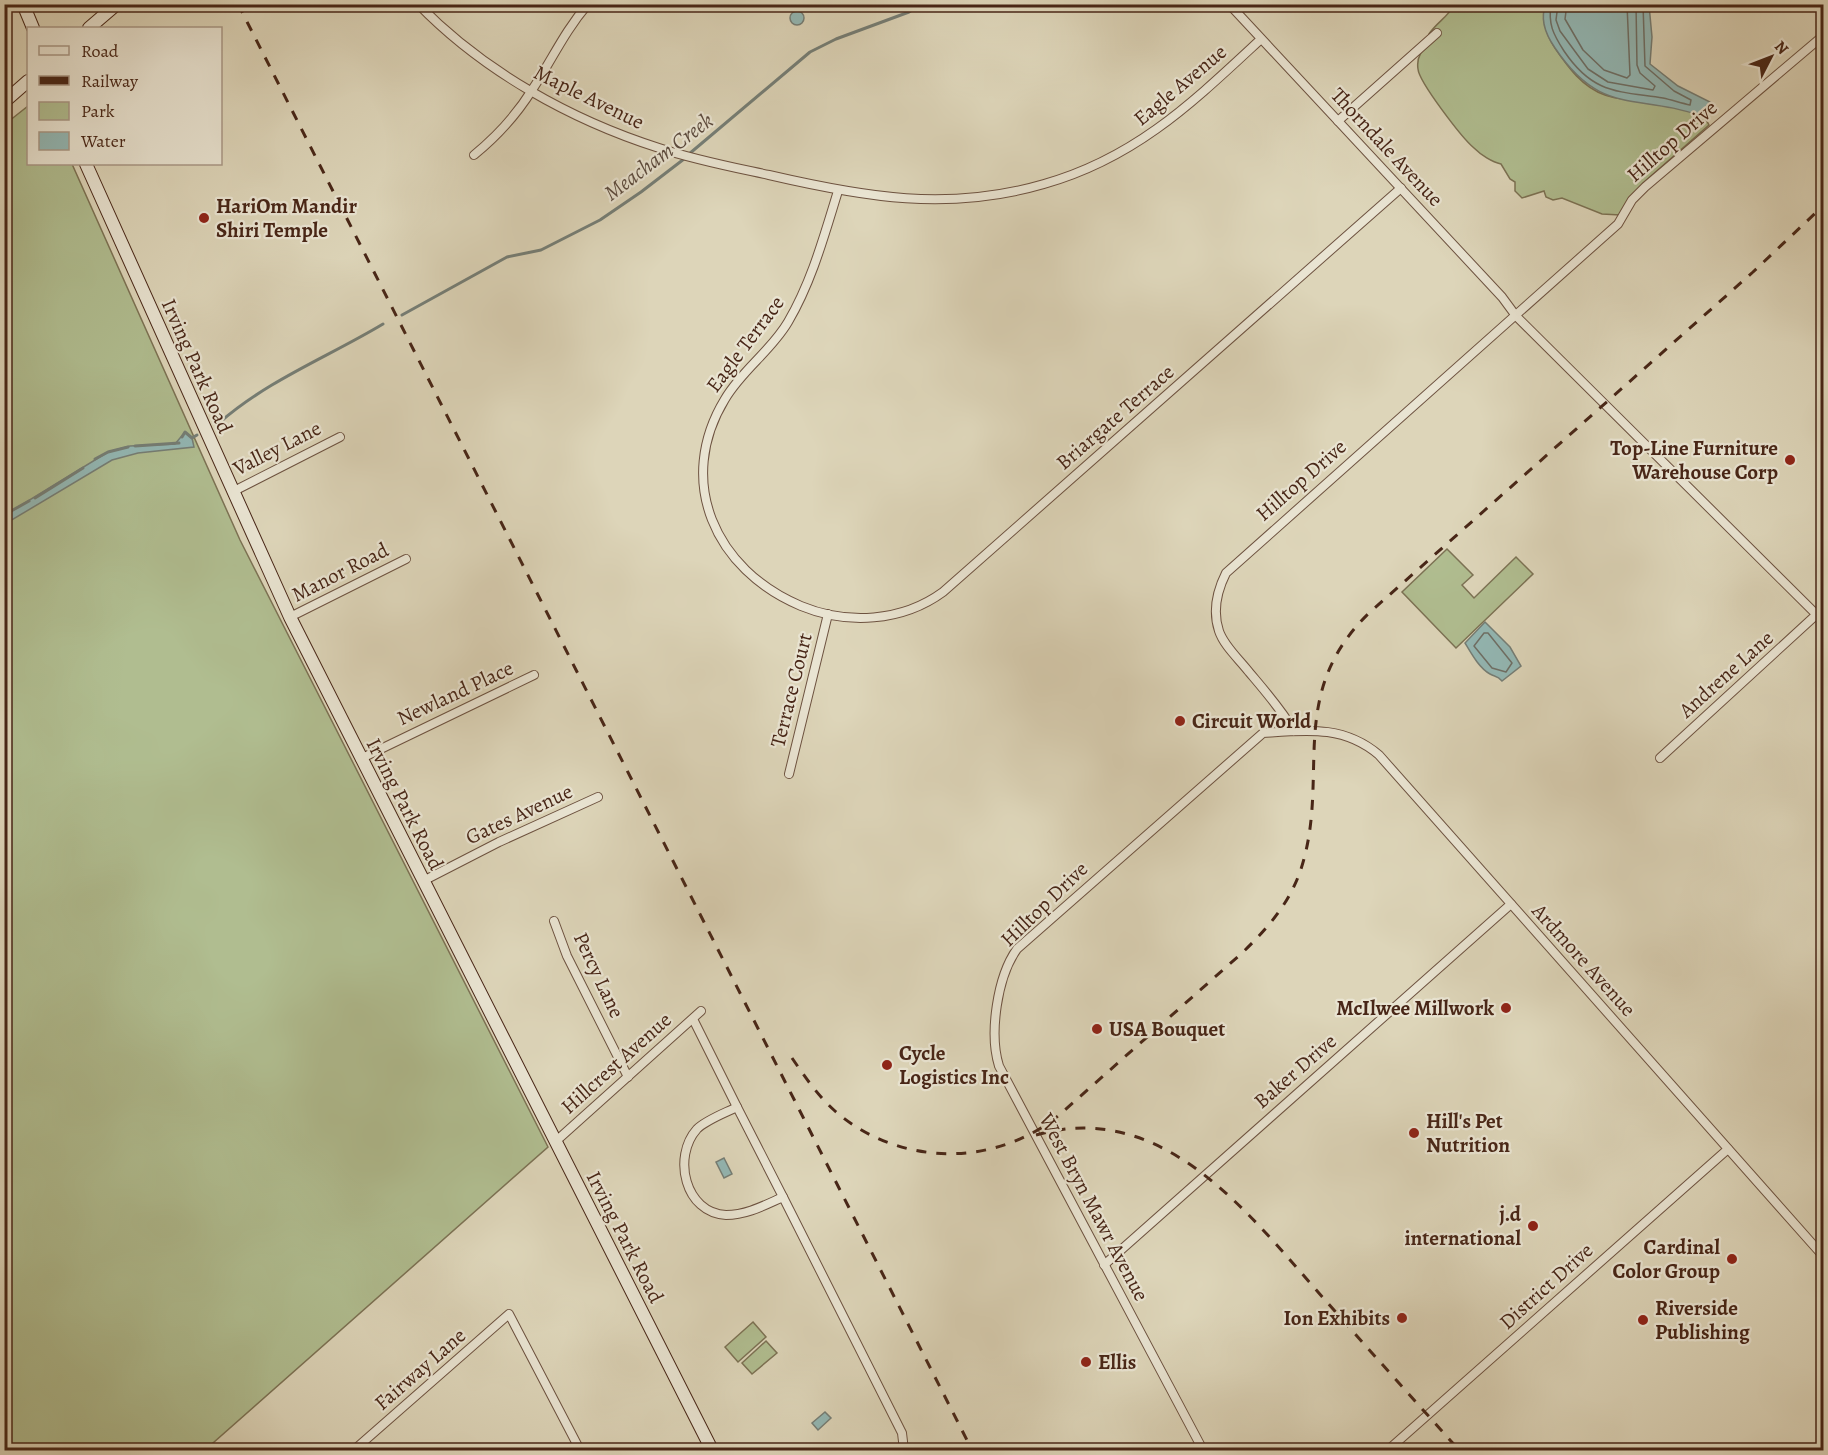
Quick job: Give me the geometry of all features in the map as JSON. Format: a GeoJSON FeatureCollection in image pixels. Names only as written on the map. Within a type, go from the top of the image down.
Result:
{"type":"FeatureCollection","features":[{"type":"Feature","properties":{"kind":"main road"},"geometry":{"type":"LineString","coordinates":[[23,4],[33,27]]}},
{"type":"Feature","properties":{"kind":"main road"},"geometry":{"type":"LineString","coordinates":[[90,27],[117,4]]}},
{"type":"Feature","properties":{"kind":"main road"},"geometry":{"type":"LineString","coordinates":[[4,102],[27,82]]}},
{"type":"Feature","properties":{"kind":"main road","name":"Irving Park Road"},"geometry":{"type":"LineString","coordinates":[[86,165],[290,617],[712,1450]]}},
{"type":"Feature","properties":{"kind":"street","name":"Maple Avenue"},"geometry":{"type":"LineString","coordinates":[[418,4],[471,51],[532,91],[594,124],[684,155],[838,191]]}},
{"type":"Feature","properties":{"kind":"street"},"geometry":{"type":"LineString","coordinates":[[474,155],[490,142],[532,91],[568,27],[588,4]]}},
{"type":"Feature","properties":{"kind":"street","name":"Thorndale Avenue"},"geometry":{"type":"LineString","coordinates":[[1229,4],[1502,297],[1516,316],[1824,622]]}},
{"type":"Feature","properties":{"kind":"street"},"geometry":{"type":"LineString","coordinates":[[1338,121],[1437,33]]}},
{"type":"Feature","properties":{"kind":"street","name":"Hilltop Drive"},"geometry":{"type":"LineString","coordinates":[[1005,972],[1012,956],[1023,943],[1252,740],[1263,733],[1294,730],[1280,708],[1226,644],[1219,630],[1215,608],[1220,585],[1237,560],[1618,224],[1632,200],[1645,187],[1824,35]]}},
{"type":"Feature","properties":{"kind":"street","name":"Eagle Avenue"},"geometry":{"type":"LineString","coordinates":[[838,191],[913,201],[950,200],[1025,189],[1076,173],[1109,159],[1156,131],[1178,115],[1261,39]]}},
{"type":"Feature","properties":{"kind":"street","name":"Briargate Terrace"},"geometry":{"type":"LineString","coordinates":[[704,452],[702,469],[706,505],[715,530],[740,566],[761,584],[800,606],[828,614],[882,618],[911,611],[943,592],[1401,188]]}},
{"type":"Feature","properties":{"kind":"street","name":"Eagle Terrace"},"geometry":{"type":"LineString","coordinates":[[704,452],[712,421],[726,396],[771,346],[799,303],[815,266],[838,191]]}},
{"type":"Feature","properties":{"kind":"street","name":"Valley Lane"},"geometry":{"type":"LineString","coordinates":[[232,492],[340,437]]}},
{"type":"Feature","properties":{"kind":"street","name":"Manor Road"},"geometry":{"type":"LineString","coordinates":[[290,617],[406,559]]}},
{"type":"Feature","properties":{"kind":"street","name":"Terrace Court"},"geometry":{"type":"LineString","coordinates":[[789,774],[828,614]]}},
{"type":"Feature","properties":{"kind":"street","name":"Andrene Lane"},"geometry":{"type":"LineString","coordinates":[[1660,758],[1816,615]]}},
{"type":"Feature","properties":{"kind":"street","name":"Newland Place"},"geometry":{"type":"LineString","coordinates":[[360,759],[534,675]]}},
{"type":"Feature","properties":{"kind":"street","name":"Ardmore Avenue"},"geometry":{"type":"LineString","coordinates":[[1294,730],[1341,734],[1363,742],[1379,755],[1824,1257]]}},
{"type":"Feature","properties":{"kind":"street","name":"Gates Avenue"},"geometry":{"type":"LineString","coordinates":[[423,881],[499,842],[598,797]]}},
{"type":"Feature","properties":{"kind":"street","name":"Baker Drive"},"geometry":{"type":"LineString","coordinates":[[1104,1265],[1511,904]]}},
{"type":"Feature","properties":{"kind":"street","name":"Percy Lane"},"geometry":{"type":"LineString","coordinates":[[554,921],[567,956],[628,1077]]}},
{"type":"Feature","properties":{"kind":"street","name":"West Bryn Mawr Avenue"},"geometry":{"type":"LineString","coordinates":[[1005,972],[993,1032],[999,1066],[1203,1450]]}},
{"type":"Feature","properties":{"kind":"street","name":"Hillcrest Avenue"},"geometry":{"type":"LineString","coordinates":[[555,1142],[701,1011]]}},
{"type":"Feature","properties":{"kind":"street"},"geometry":{"type":"LineString","coordinates":[[693,1019],[902,1433],[904,1450]]}},
{"type":"Feature","properties":{"kind":"street"},"geometry":{"type":"LineString","coordinates":[[737,1107],[698,1128],[687,1145],[683,1167],[689,1189],[704,1207],[724,1215],[746,1213],[783,1197]]}},
{"type":"Feature","properties":{"kind":"street","name":"District Drive"},"geometry":{"type":"LineString","coordinates":[[1388,1450],[1728,1149]]}},
{"type":"Feature","properties":{"kind":"street","name":"Fairway Lane"},"geometry":{"type":"LineString","coordinates":[[354,1450],[509,1314],[580,1450]]}},
{"type":"Feature","properties":{"kind":"green space"},"geometry":{"type":"Polygon","coordinates":[[[1454,5],[1546,5],[1544,21],[1547,33],[1570,69],[1582,82],[1605,95],[1616,98],[1662,104],[1692,111],[1703,117],[1709,125],[1643,183],[1620,215],[1602,214],[1562,198],[1553,200],[1546,197],[1544,191],[1522,198],[1515,191],[1515,182],[1510,179],[1501,164],[1480,153],[1460,133],[1420,76],[1418,60],[1431,41],[1429,34],[1454,5]]]}},
{"type":"Feature","properties":{"kind":"green space"},"geometry":{"type":"Polygon","coordinates":[[[27,107],[27,165],[72,165],[240,540],[548,1147],[205,1450],[5,1450],[4,125],[27,107]]]}},
{"type":"Feature","properties":{"kind":"green space"},"geometry":{"type":"Polygon","coordinates":[[[1447,549],[1473,575],[1462,585],[1474,598],[1516,557],[1533,574],[1456,648],[1402,592],[1447,549]]]}},
{"type":"Feature","properties":{"kind":"green space"},"geometry":{"type":"Polygon","coordinates":[[[753,1322],[766,1337],[738,1362],[725,1347],[753,1322]]]}},
{"type":"Feature","properties":{"kind":"green space"},"geometry":{"type":"Polygon","coordinates":[[[766,1341],[777,1353],[752,1374],[742,1363],[766,1341]]]}},
{"type":"Feature","properties":{"kind":"water"},"geometry":{"type":"Polygon","coordinates":[[[1546,4],[1649,5],[1652,37],[1650,64],[1678,86],[1712,103],[1715,112],[1704,117],[1622,99],[1605,94],[1589,85],[1572,70],[1549,38],[1543,22],[1546,4]]]}},
{"type":"Feature","properties":{"kind":"water"},"geometry":{"type":"Polygon","coordinates":[[[794,11],[800,11],[804,18],[800,25],[794,25],[790,21],[790,15],[794,11]]]}},
{"type":"Feature","properties":{"kind":"water"},"geometry":{"type":"Polygon","coordinates":[[[185,432],[192,438],[194,447],[138,453],[112,460],[5,524],[5,515],[108,452],[130,446],[175,444],[185,432]]]}},
{"type":"Feature","properties":{"kind":"water"},"geometry":{"type":"Polygon","coordinates":[[[1485,622],[1510,647],[1521,666],[1502,681],[1482,668],[1465,643],[1485,622]]]}},
{"type":"Feature","properties":{"kind":"water"},"geometry":{"type":"Polygon","coordinates":[[[724,1158],[732,1174],[724,1178],[716,1162],[724,1158]]]}},
{"type":"Feature","properties":{"kind":"water"},"geometry":{"type":"Polygon","coordinates":[[[825,1412],[831,1418],[818,1430],[812,1423],[825,1412]]]}},
{"type":"Feature","properties":{"kind":"waterway","name":"Meacham Creek"},"geometry":{"type":"LineString","coordinates":[[689,154],[810,52],[836,39],[909,12],[922,4]]}},
{"type":"Feature","properties":{"kind":"waterway","name":"Meacham Creek"},"geometry":{"type":"LineString","coordinates":[[402,315],[507,257],[541,250],[600,220],[684,159]]}},
{"type":"Feature","properties":{"kind":"waterway","name":"Meacham Creek"},"geometry":{"type":"LineString","coordinates":[[219,423],[278,381],[383,324]]}},
{"type":"Feature","properties":{"kind":"waterway","name":"Meacham Creek"},"geometry":{"type":"LineString","coordinates":[[182,437],[185,432],[192,438],[197,435]]}},
{"type":"Feature","properties":{"kind":"waterway","name":"Meacham Creek"},"geometry":{"type":"LineString","coordinates":[[135,446],[179,443]]}},
{"type":"Feature","properties":{"kind":"waterway","name":"Meacham Creek"},"geometry":{"type":"LineString","coordinates":[[95,459],[108,452],[128,447]]}},
{"type":"Feature","properties":{"kind":"waterway","name":"Meacham Creek"},"geometry":{"type":"LineString","coordinates":[[35,498],[83,468]]}},
{"type":"Feature","properties":{"kind":"waterway","name":"Meacham Creek"},"geometry":{"type":"LineString","coordinates":[[4,515],[29,501]]}},
{"type":"Feature","properties":{"kind":"railway"},"geometry":{"type":"LineString","coordinates":[[238,4],[972,1450]]}},
{"type":"Feature","properties":{"kind":"railway"},"geometry":{"type":"LineString","coordinates":[[792,1058],[817,1093],[835,1111],[860,1129],[887,1142],[916,1150],[946,1154],[975,1152],[1005,1145],[1032,1133],[1058,1116],[1242,953],[1268,926],[1283,906],[1300,872],[1309,837],[1318,707],[1327,675],[1343,644],[1369,613],[1753,272],[1824,205]]}},
{"type":"Feature","properties":{"kind":"railway"},"geometry":{"type":"LineString","coordinates":[[1036,1135],[1082,1128],[1125,1134],[1165,1149],[1201,1173],[1267,1234],[1459,1450]]}},
{"type":"Feature","properties":{"kind":"place","name":"HariOm Mandir Shiri Temple"},"geometry":{"type":"Point","coordinates":[204,218]}},
{"type":"Feature","properties":{"kind":"place","name":"Top-Line Furniture Warehouse Corp"},"geometry":{"type":"Point","coordinates":[1790,460]}},
{"type":"Feature","properties":{"kind":"place","name":"Circuit World"},"geometry":{"type":"Point","coordinates":[1180,721]}},
{"type":"Feature","properties":{"kind":"place","name":"McIlwee Millwork"},"geometry":{"type":"Point","coordinates":[1506,1008]}},
{"type":"Feature","properties":{"kind":"place","name":"USA Bouquet"},"geometry":{"type":"Point","coordinates":[1097,1029]}},
{"type":"Feature","properties":{"kind":"place","name":"Cycle Logistics Inc"},"geometry":{"type":"Point","coordinates":[887,1065]}},
{"type":"Feature","properties":{"kind":"place","name":"Hill's Pet Nutrition"},"geometry":{"type":"Point","coordinates":[1414,1133]}},
{"type":"Feature","properties":{"kind":"place","name":"j.d international"},"geometry":{"type":"Point","coordinates":[1533,1226]}},
{"type":"Feature","properties":{"kind":"place","name":"Cardinal Color Group"},"geometry":{"type":"Point","coordinates":[1732,1259]}},
{"type":"Feature","properties":{"kind":"place","name":"Ion Exhibits"},"geometry":{"type":"Point","coordinates":[1402,1318]}},
{"type":"Feature","properties":{"kind":"place","name":"Riverside Publishing"},"geometry":{"type":"Point","coordinates":[1643,1320]}},
{"type":"Feature","properties":{"kind":"place","name":"Ellis"},"geometry":{"type":"Point","coordinates":[1086,1362]}}]}
